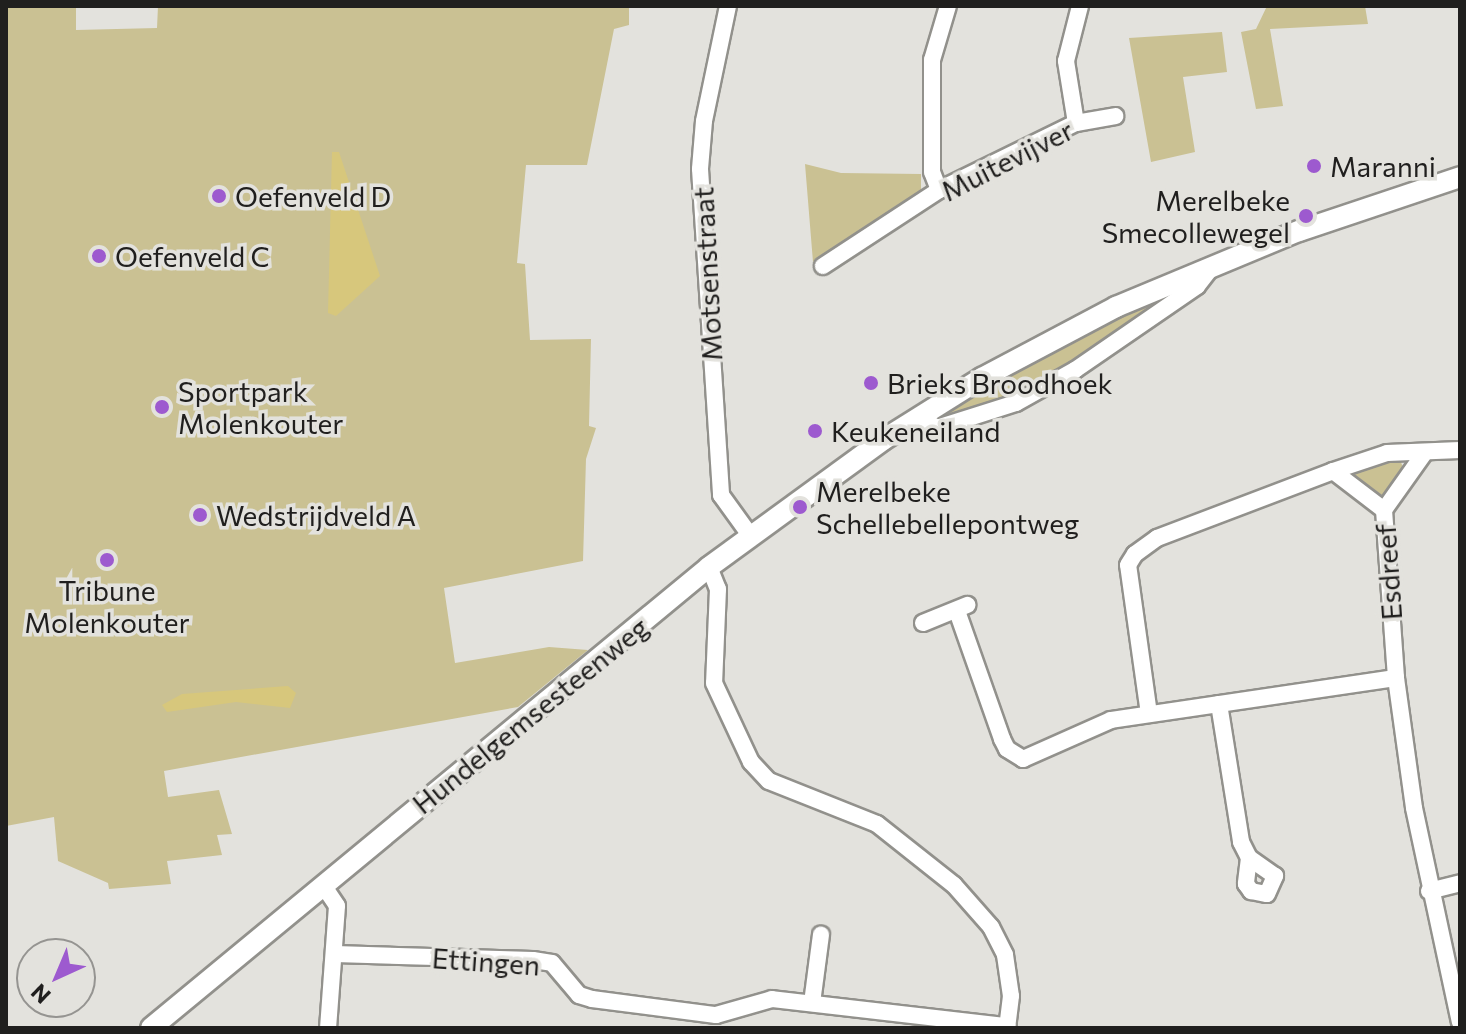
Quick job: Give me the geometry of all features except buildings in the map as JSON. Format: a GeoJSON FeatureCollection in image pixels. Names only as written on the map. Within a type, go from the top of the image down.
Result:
{"type":"FeatureCollection","features":[{"type":"Feature","properties":{"kind":"main road","name":"Hundelgemsesteenweg"},"geometry":{"type":"LineString","coordinates":[[151,1028],[709,567],[920,417],[1049,341],[1212,264],[1460,177]]}},
{"type":"Feature","properties":{"kind":"street","name":"Motsenstraat"},"geometry":{"type":"LineString","coordinates":[[728,6],[704,121],[700,169],[721,495],[750,535]]}},
{"type":"Feature","properties":{"kind":"street"},"geometry":{"type":"LineString","coordinates":[[939,190],[932,172],[932,60],[948,6]]}},
{"type":"Feature","properties":{"kind":"street"},"geometry":{"type":"LineString","coordinates":[[1076,123],[1066,61],[1080,6]]}},
{"type":"Feature","properties":{"kind":"street","name":"Muitevijver"},"geometry":{"type":"LineString","coordinates":[[823,266],[939,190],[1076,123],[1115,116]]}},
{"type":"Feature","properties":{"kind":"street","name":"Hundelgemsesteenweg"},"geometry":{"type":"LineString","coordinates":[[920,417],[937,428],[989,414],[1046,388],[1197,286],[1212,264]]}},
{"type":"Feature","properties":{"kind":"street"},"geometry":{"type":"LineString","coordinates":[[1149,714],[1128,565],[1135,554],[1157,538],[1370,457],[1460,450]]}},
{"type":"Feature","properties":{"kind":"street"},"geometry":{"type":"LineString","coordinates":[[1384,510],[1425,452]]}},
{"type":"Feature","properties":{"kind":"street","name":"Esdreef"},"geometry":{"type":"LineString","coordinates":[[1333,471],[1384,510],[1396,678],[1429,891],[1460,1022]]}},
{"type":"Feature","properties":{"kind":"street"},"geometry":{"type":"LineString","coordinates":[[709,567],[718,589],[714,683],[751,762],[769,781],[877,824],[954,885],[991,927],[1005,955],[1011,996],[1007,1027]]}},
{"type":"Feature","properties":{"kind":"street"},"geometry":{"type":"LineString","coordinates":[[923,623],[962,608],[1002,739],[1014,756],[1032,757],[1100,724],[1396,678]]}},
{"type":"Feature","properties":{"kind":"street"},"geometry":{"type":"LineString","coordinates":[[1219,704],[1241,842],[1249,858]]}},
{"type":"Feature","properties":{"kind":"street"},"geometry":{"type":"LineString","coordinates":[[1429,891],[1460,883]]}},
{"type":"Feature","properties":{"kind":"street"},"geometry":{"type":"LineString","coordinates":[[323,885],[337,906],[328,1028]]}},
{"type":"Feature","properties":{"kind":"street"},"geometry":{"type":"LineString","coordinates":[[812,1003],[821,935]]}},
{"type":"Feature","properties":{"kind":"street","name":"Ettingen"},"geometry":{"type":"LineString","coordinates":[[335,954],[552,963],[579,995],[716,1022],[760,998],[1007,1027]]}},
{"type":"Feature","properties":{"kind":"shaded area"},"geometry":{"type":"Polygon","coordinates":[[[6,6],[76,6],[76,30],[157,28],[158,6],[629,6],[629,25],[614,29],[587,165],[526,165],[517,263],[525,264],[530,340],[591,339],[589,426],[596,428],[586,459],[583,561],[444,588],[455,663],[549,647],[588,650],[518,707],[164,771],[168,797],[219,790],[232,834],[217,835],[222,855],[167,861],[171,884],[109,889],[108,883],[58,861],[54,817],[6,826],[6,6]]]}},
{"type":"Feature","properties":{"kind":"shaded area"},"geometry":{"type":"Polygon","coordinates":[[[1267,6],[1365,6],[1368,24],[1270,29],[1283,106],[1256,109],[1241,32],[1256,29],[1267,6]]]}},
{"type":"Feature","properties":{"kind":"shaded area"},"geometry":{"type":"Polygon","coordinates":[[[1222,32],[1227,72],[1183,77],[1195,152],[1151,162],[1129,38],[1222,32]]]}},
{"type":"Feature","properties":{"kind":"shaded area"},"geometry":{"type":"Polygon","coordinates":[[[332,152],[339,152],[380,276],[336,316],[328,313],[332,152]]]}},
{"type":"Feature","properties":{"kind":"shaded area"},"geometry":{"type":"Polygon","coordinates":[[[805,164],[841,173],[921,174],[921,192],[813,262],[805,164]]]}},
{"type":"Feature","properties":{"kind":"shaded area"},"geometry":{"type":"Polygon","coordinates":[[[1161,296],[1165,300],[1086,356],[1018,397],[941,417],[941,411],[1046,350],[1161,296]]]}},
{"type":"Feature","properties":{"kind":"shaded area"},"geometry":{"type":"Polygon","coordinates":[[[1400,459],[1403,468],[1382,496],[1354,474],[1400,459]]]}},
{"type":"Feature","properties":{"kind":"shaded area"},"geometry":{"type":"Polygon","coordinates":[[[288,686],[296,693],[290,708],[236,702],[167,712],[162,705],[182,694],[288,686]]]}},
{"type":"Feature","properties":{"kind":"place","name":"Maranni"},"geometry":{"type":"Point","coordinates":[1314,166]}},
{"type":"Feature","properties":{"kind":"place","name":"Oefenveld D"},"geometry":{"type":"Point","coordinates":[219,196]}},
{"type":"Feature","properties":{"kind":"place","name":"Merelbeke Smecollewegel"},"geometry":{"type":"Point","coordinates":[1306,216]}},
{"type":"Feature","properties":{"kind":"place","name":"Oefenveld C"},"geometry":{"type":"Point","coordinates":[99,256]}},
{"type":"Feature","properties":{"kind":"place","name":"Brieks Broodhoek"},"geometry":{"type":"Point","coordinates":[871,383]}},
{"type":"Feature","properties":{"kind":"place","name":"Sportpark Molenkouter"},"geometry":{"type":"Point","coordinates":[162,407]}},
{"type":"Feature","properties":{"kind":"place","name":"Keukeneiland"},"geometry":{"type":"Point","coordinates":[815,431]}},
{"type":"Feature","properties":{"kind":"place","name":"Merelbeke Schellebellepontweg"},"geometry":{"type":"Point","coordinates":[800,507]}},
{"type":"Feature","properties":{"kind":"place","name":"Wedstrijdveld A"},"geometry":{"type":"Point","coordinates":[200,515]}},
{"type":"Feature","properties":{"kind":"place","name":"Tribune Molenkouter"},"geometry":{"type":"Point","coordinates":[107,560]}}]}
